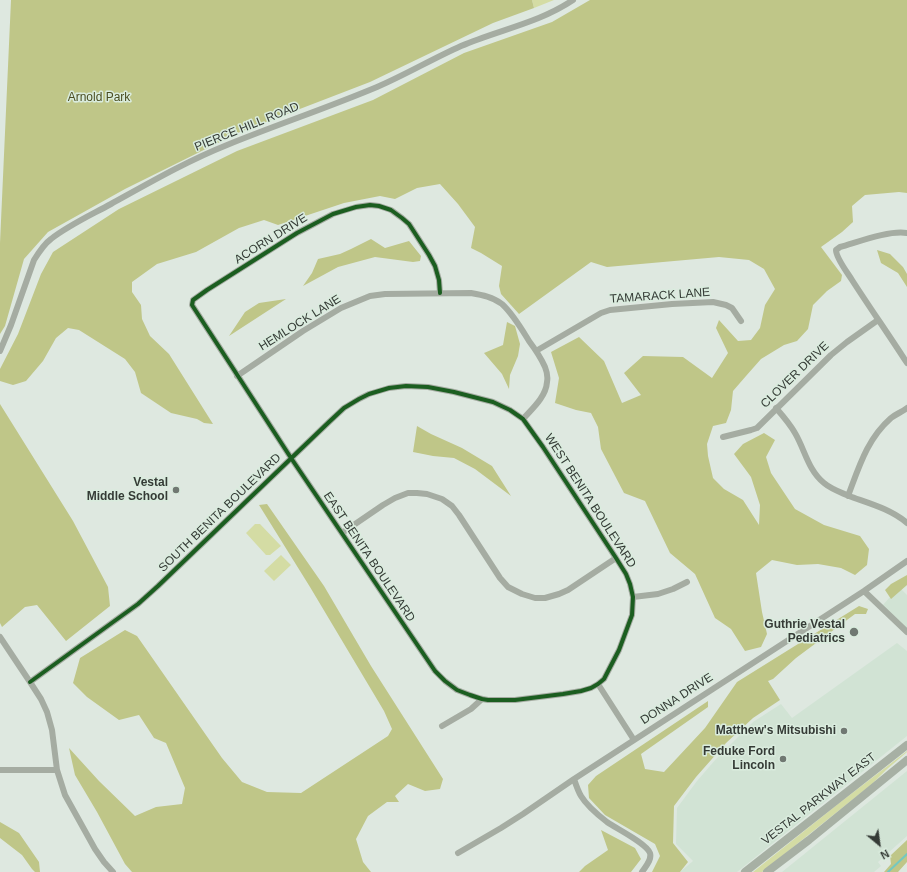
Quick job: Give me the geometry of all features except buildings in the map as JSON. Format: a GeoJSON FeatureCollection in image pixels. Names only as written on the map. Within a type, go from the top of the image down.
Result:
{"type":"FeatureCollection","features":[{"type":"Feature","properties":{"kind":"main road","name":"VESTAL PARKWAY EAST"},"geometry":{"type":"LineString","coordinates":[[745,872],[907,745]]}},
{"type":"Feature","properties":{"kind":"main road","name":"VESTAL PARKWAY EAST"},"geometry":{"type":"LineString","coordinates":[[767,872],[809,840],[907,760]]}},
{"type":"Feature","properties":{"kind":"street","name":"PIERCE HILL ROAD"},"geometry":{"type":"LineString","coordinates":[[0,351],[11,325],[34,260],[40,250],[50,239],[71,226],[146,184],[206,154],[378,87],[462,46],[533,20],[573,0]]}},
{"type":"Feature","properties":{"kind":"street","name":"ACORN DRIVE"},"geometry":{"type":"LineString","coordinates":[[193,307],[193,300],[297,233],[333,214],[356,207],[370,205],[391,210],[409,224],[435,266],[439,280],[440,293]]}},
{"type":"Feature","properties":{"kind":"street"},"geometry":{"type":"LineString","coordinates":[[907,233],[901,232],[889,234],[838,248],[835,252],[907,363]]}},
{"type":"Feature","properties":{"kind":"street","name":"HEMLOCK LANE"},"geometry":{"type":"LineString","coordinates":[[237,376],[303,331],[341,308],[370,296],[385,294],[471,293],[483,295],[502,304],[516,320],[546,368],[547,383],[545,392],[539,402],[523,419]]}},
{"type":"Feature","properties":{"kind":"street","name":"TAMARACK LANE"},"geometry":{"type":"LineString","coordinates":[[536,351],[601,313],[610,310],[713,302],[732,308],[741,321]]}},
{"type":"Feature","properties":{"kind":"street","name":"EAST BENITA BOULEVARD"},"geometry":{"type":"LineString","coordinates":[[193,307],[237,376],[342,533],[435,671],[445,681],[457,690],[488,700],[515,700],[563,694],[586,689],[598,684]]}},
{"type":"Feature","properties":{"kind":"street","name":"CLOVER DRIVE"},"geometry":{"type":"LineString","coordinates":[[723,437],[757,428],[830,355],[878,320]]}},
{"type":"Feature","properties":{"kind":"street","name":"SOUTH BENITA BOULEVARD"},"geometry":{"type":"LineString","coordinates":[[30,682],[138,604],[344,408],[359,399],[369,394],[389,388],[406,386],[428,387],[493,402],[510,410],[523,419]]}},
{"type":"Feature","properties":{"kind":"street"},"geometry":{"type":"LineString","coordinates":[[776,408],[796,433],[807,461],[815,474],[824,484],[848,496],[893,513],[907,523]]}},
{"type":"Feature","properties":{"kind":"street"},"geometry":{"type":"LineString","coordinates":[[848,496],[868,446],[879,430],[892,418],[907,408]]}},
{"type":"Feature","properties":{"kind":"street","name":"WEST BENITA BOULEVARD"},"geometry":{"type":"LineString","coordinates":[[523,419],[616,558],[626,574],[630,584],[633,596],[632,615],[619,650],[604,679],[598,684]]}},
{"type":"Feature","properties":{"kind":"street"},"geometry":{"type":"LineString","coordinates":[[342,533],[395,498],[408,493],[417,492],[442,499],[452,506],[500,578],[508,587],[522,594],[535,598],[545,598],[563,592],[616,558]]}},
{"type":"Feature","properties":{"kind":"street","name":"DONNA DRIVE"},"geometry":{"type":"LineString","coordinates":[[458,853],[501,828],[864,591],[907,561]]}},
{"type":"Feature","properties":{"kind":"street"},"geometry":{"type":"LineString","coordinates":[[633,596],[658,594],[673,590],[687,582]]}},
{"type":"Feature","properties":{"kind":"street"},"geometry":{"type":"LineString","coordinates":[[864,591],[907,632]]}},
{"type":"Feature","properties":{"kind":"street"},"geometry":{"type":"LineString","coordinates":[[0,637],[41,699],[47,712],[52,730],[57,770],[65,795],[91,842],[104,862],[113,872]]}},
{"type":"Feature","properties":{"kind":"street"},"geometry":{"type":"LineString","coordinates":[[598,684],[634,740]]}},
{"type":"Feature","properties":{"kind":"street"},"geometry":{"type":"LineString","coordinates":[[442,726],[471,709],[482,699]]}},
{"type":"Feature","properties":{"kind":"street"},"geometry":{"type":"LineString","coordinates":[[0,770],[57,770]]}},
{"type":"Feature","properties":{"kind":"street"},"geometry":{"type":"LineString","coordinates":[[574,779],[582,798],[589,806],[608,823],[640,843],[648,850],[650,855],[649,861],[642,872]]}},
{"type":"Feature","properties":{"kind":"shaded area"},"geometry":{"type":"Polygon","coordinates":[[[899,587],[907,595],[907,629],[882,606],[899,587]]]}},
{"type":"Feature","properties":{"kind":"shaded area"},"geometry":{"type":"Polygon","coordinates":[[[897,643],[907,651],[907,736],[737,872],[680,872],[693,861],[676,844],[677,808],[716,759],[753,722],[781,704],[792,718],[897,643]]]}},
{"type":"Feature","properties":{"kind":"shaded area"},"geometry":{"type":"Polygon","coordinates":[[[907,771],[907,836],[878,862],[881,866],[874,872],[782,872],[907,771]]]}},
{"type":"Feature","properties":{"kind":"green space","name":"Arnold Park"},"geometry":{"type":"Polygon","coordinates":[[[11,0],[532,0],[534,8],[493,23],[370,82],[240,132],[125,189],[48,232],[24,259],[5,326],[0,334],[0,243],[11,0]]]}},
{"type":"Feature","properties":{"kind":"green space"},"geometry":{"type":"Polygon","coordinates":[[[532,0],[554,0],[534,8],[532,0]]]}},
{"type":"Feature","properties":{"kind":"green space"},"geometry":{"type":"Polygon","coordinates":[[[590,0],[907,0],[907,193],[899,192],[865,195],[852,206],[853,222],[821,247],[842,275],[841,281],[827,291],[813,305],[808,329],[797,341],[784,345],[761,359],[733,391],[731,410],[726,423],[713,426],[707,444],[713,478],[724,489],[743,500],[759,525],[760,505],[751,477],[734,454],[743,444],[764,433],[775,440],[766,457],[771,473],[795,509],[824,525],[860,536],[869,549],[867,565],[855,575],[841,568],[818,564],[797,565],[772,560],[756,573],[767,634],[761,647],[745,651],[731,629],[715,618],[695,574],[670,553],[645,501],[624,493],[601,449],[598,427],[591,413],[555,403],[559,378],[551,352],[579,337],[604,361],[622,403],[641,395],[624,373],[643,356],[683,357],[712,378],[728,353],[716,328],[719,320],[738,341],[751,340],[760,328],[765,305],[775,289],[764,269],[749,260],[719,257],[607,267],[591,262],[519,314],[501,294],[499,286],[502,266],[471,248],[475,227],[458,204],[440,184],[417,188],[395,199],[380,196],[344,203],[278,225],[264,220],[239,228],[196,252],[157,264],[132,282],[132,292],[141,305],[142,319],[150,336],[169,354],[213,424],[204,423],[197,419],[171,413],[141,393],[135,372],[125,359],[79,330],[68,328],[56,338],[43,361],[26,381],[13,385],[0,381],[0,369],[18,334],[41,274],[53,252],[119,209],[237,151],[373,100],[464,53],[552,22],[590,0]]]}},
{"type":"Feature","properties":{"kind":"green space"},"geometry":{"type":"Polygon","coordinates":[[[371,239],[385,248],[409,241],[421,256],[420,261],[413,262],[375,257],[338,267],[303,286],[312,273],[318,259],[340,254],[371,239]]]}},
{"type":"Feature","properties":{"kind":"green space"},"geometry":{"type":"Polygon","coordinates":[[[877,250],[890,254],[903,267],[907,274],[907,287],[898,273],[881,263],[877,250]]]}},
{"type":"Feature","properties":{"kind":"green space"},"geometry":{"type":"Polygon","coordinates":[[[286,299],[229,336],[245,312],[259,303],[286,299]]]}},
{"type":"Feature","properties":{"kind":"green space"},"geometry":{"type":"Polygon","coordinates":[[[507,322],[515,326],[520,344],[518,356],[510,375],[509,389],[502,374],[484,353],[503,345],[507,322]]]}},
{"type":"Feature","properties":{"kind":"green space"},"geometry":{"type":"Polygon","coordinates":[[[0,404],[73,521],[108,587],[110,606],[66,641],[37,605],[25,607],[2,627],[0,623],[0,404]]]}},
{"type":"Feature","properties":{"kind":"green space"},"geometry":{"type":"Polygon","coordinates":[[[417,426],[462,448],[492,466],[511,496],[475,469],[454,458],[413,452],[417,426]]]}},
{"type":"Feature","properties":{"kind":"green space"},"geometry":{"type":"Polygon","coordinates":[[[267,504],[324,586],[371,666],[443,779],[440,789],[425,791],[408,784],[395,796],[399,802],[387,802],[368,816],[356,839],[363,862],[371,872],[132,872],[125,864],[75,775],[69,748],[99,781],[135,816],[156,807],[182,804],[185,788],[166,743],[154,738],[139,715],[119,720],[87,697],[73,683],[80,658],[125,630],[137,636],[222,758],[242,782],[267,792],[301,793],[388,736],[392,729],[384,711],[259,505],[267,504]]]}},
{"type":"Feature","properties":{"kind":"green space"},"geometry":{"type":"Polygon","coordinates":[[[255,524],[260,524],[281,546],[270,555],[266,555],[246,533],[255,524]]]}},
{"type":"Feature","properties":{"kind":"green space"},"geometry":{"type":"Polygon","coordinates":[[[281,555],[291,565],[274,581],[264,571],[281,555]]]}},
{"type":"Feature","properties":{"kind":"green space"},"geometry":{"type":"Polygon","coordinates":[[[907,575],[907,585],[891,599],[885,590],[891,584],[907,575]]]}},
{"type":"Feature","properties":{"kind":"green space"},"geometry":{"type":"Polygon","coordinates":[[[859,606],[868,609],[866,614],[855,614],[796,658],[773,679],[768,681],[780,700],[753,718],[726,743],[696,777],[674,806],[673,843],[688,862],[680,872],[652,872],[660,856],[655,844],[605,815],[589,798],[588,785],[596,776],[708,701],[708,707],[641,754],[645,769],[664,772],[705,728],[737,682],[859,606]]]}},
{"type":"Feature","properties":{"kind":"green space"},"geometry":{"type":"Polygon","coordinates":[[[907,751],[872,784],[762,872],[753,872],[838,804],[907,751]]]}},
{"type":"Feature","properties":{"kind":"green space"},"geometry":{"type":"Polygon","coordinates":[[[0,822],[19,833],[39,862],[40,872],[35,872],[22,855],[0,838],[0,822]]]}},
{"type":"Feature","properties":{"kind":"green space"},"geometry":{"type":"Polygon","coordinates":[[[601,830],[635,848],[641,859],[631,872],[579,872],[608,850],[601,830]]]}},
{"type":"Feature","properties":{"kind":"green space"},"geometry":{"type":"Polygon","coordinates":[[[907,840],[907,862],[898,872],[884,872],[891,864],[890,856],[907,840]]]}},
{"type":"Feature","properties":{"kind":"waterway"},"geometry":{"type":"LineString","coordinates":[[888,872],[907,854]]}},
{"type":"Feature","properties":{"kind":"cycle path"},"geometry":{"type":"LineString","coordinates":[[30,682],[138,604],[158,586],[329,422],[344,408],[369,394],[389,388],[406,386],[428,387],[493,402],[510,410],[523,419],[543,447],[616,558],[626,574],[630,584],[633,597],[632,615],[619,650],[604,679],[591,688],[581,691],[515,700],[482,699],[457,690],[445,681],[435,671],[291,458],[192,305],[193,300],[207,290],[297,233],[333,214],[356,207],[370,205],[391,210],[409,224],[435,266],[439,280],[440,293]]}},
{"type":"Feature","properties":{"kind":"place","name":"Vestal Middle School"},"geometry":{"type":"Point","coordinates":[176,490]}},
{"type":"Feature","properties":{"kind":"place","name":"Guthrie Vestal Pediatrics"},"geometry":{"type":"Point","coordinates":[854,632]}},
{"type":"Feature","properties":{"kind":"place","name":"Matthew's Mitsubishi"},"geometry":{"type":"Point","coordinates":[844,731]}},
{"type":"Feature","properties":{"kind":"place","name":"Feduke Ford Lincoln"},"geometry":{"type":"Point","coordinates":[783,759]}}]}
